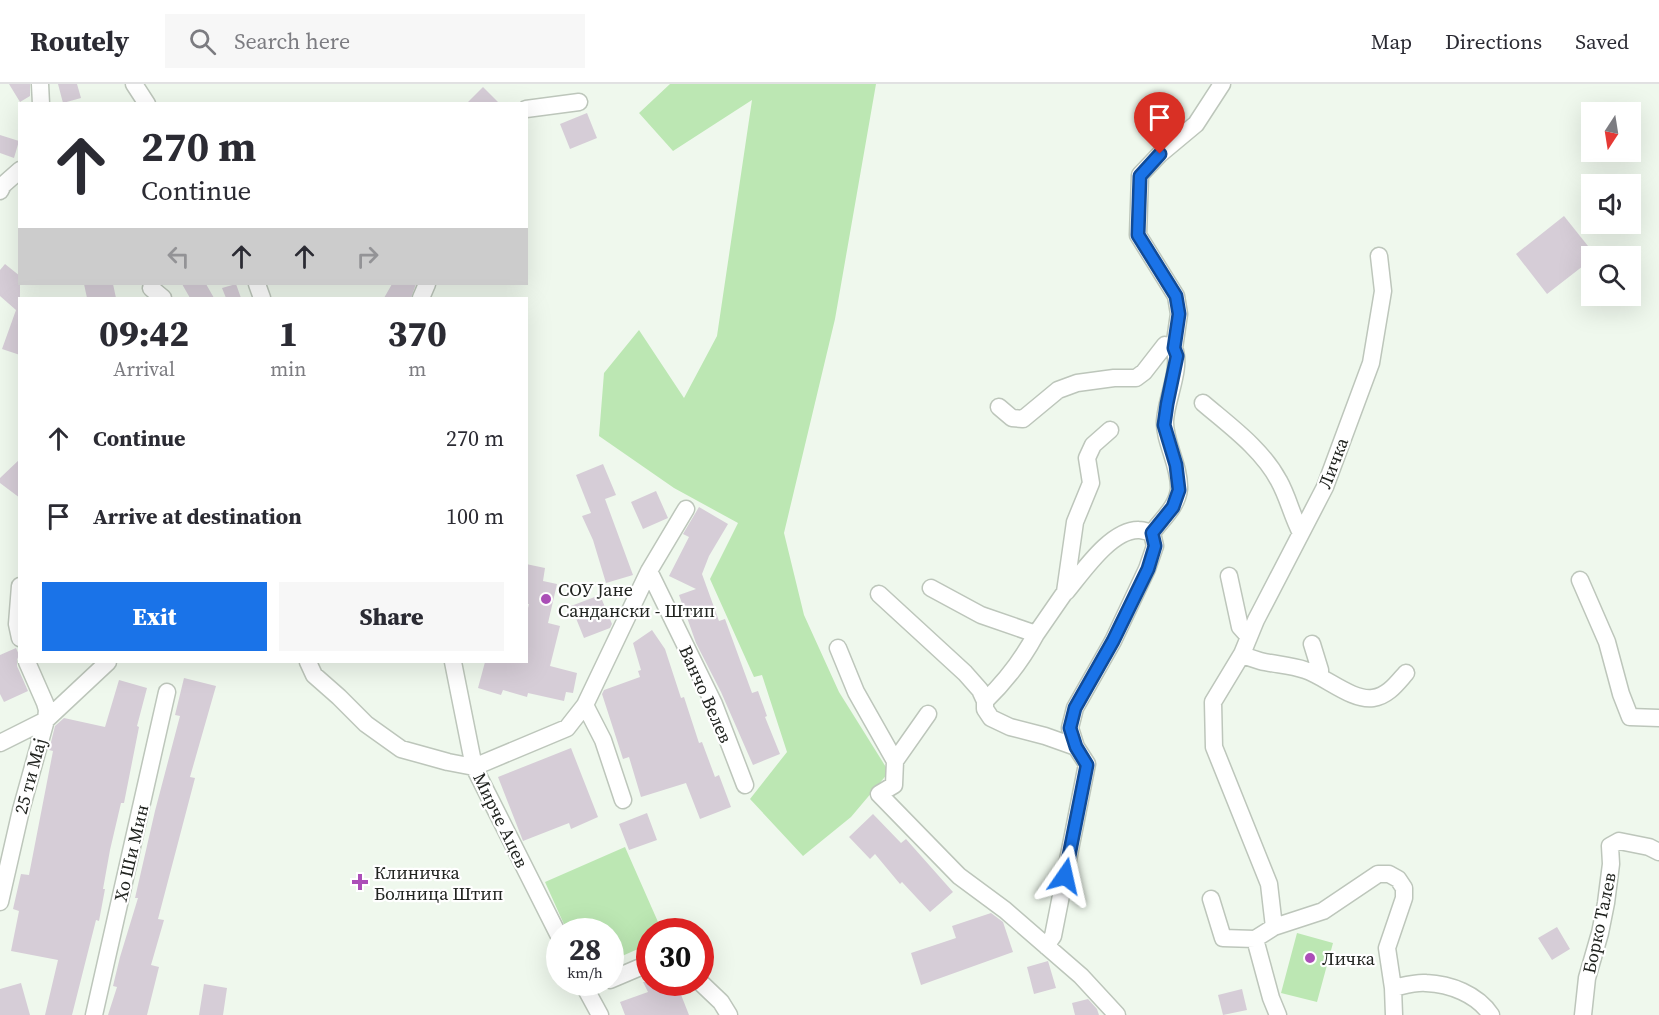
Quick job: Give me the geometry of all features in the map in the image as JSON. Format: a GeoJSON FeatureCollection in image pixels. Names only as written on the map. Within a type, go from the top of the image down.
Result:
{"type":"FeatureCollection","features":[{"type":"Feature","properties":{"kind":"street"},"geometry":{"type":"LineString","coordinates":[[40,84],[40,102]]}},
{"type":"Feature","properties":{"kind":"street"},"geometry":{"type":"LineString","coordinates":[[134,84],[146,102]]}},
{"type":"Feature","properties":{"kind":"street"},"geometry":{"type":"LineString","coordinates":[[1152,533],[1173,507],[1179,490],[1176,465],[1164,425],[1177,356],[1174,348],[1179,314],[1176,296],[1138,235],[1140,176],[1160,154],[1196,124],[1222,84]]}},
{"type":"Feature","properties":{"kind":"street"},"geometry":{"type":"LineString","coordinates":[[528,109],[579,102]]}},
{"type":"Feature","properties":{"kind":"street"},"geometry":{"type":"LineString","coordinates":[[0,190],[18,172]]}},
{"type":"Feature","properties":{"kind":"street","name":"Личка"},"geometry":{"type":"LineString","coordinates":[[1274,927],[1269,884],[1214,747],[1213,702],[1242,654],[1325,487],[1371,363],[1383,291],[1379,256]]}},
{"type":"Feature","properties":{"kind":"street"},"geometry":{"type":"LineString","coordinates":[[999,408],[1012,418],[1023,419],[1058,390],[1077,383],[1114,378],[1136,378],[1144,372],[1165,345],[1174,348]]}},
{"type":"Feature","properties":{"kind":"street"},"geometry":{"type":"LineString","coordinates":[[1203,403],[1242,436],[1264,460],[1279,481],[1301,533]]}},
{"type":"Feature","properties":{"kind":"street"},"geometry":{"type":"LineString","coordinates":[[1065,592],[1075,522],[1091,483],[1087,458],[1093,445],[1110,430]]}},
{"type":"Feature","properties":{"kind":"street"},"geometry":{"type":"LineString","coordinates":[[308,663],[314,675],[366,724],[401,749],[474,767],[567,728],[585,705],[649,571],[686,509]]}},
{"type":"Feature","properties":{"kind":"street"},"geometry":{"type":"LineString","coordinates":[[985,701],[1001,686],[1022,660],[1036,634],[1065,592],[1109,543],[1123,533],[1138,530],[1152,533]]}},
{"type":"Feature","properties":{"kind":"street"},"geometry":{"type":"LineString","coordinates":[[1046,946],[1053,936],[1087,765],[1076,747],[1070,728],[1075,708],[1113,641],[1148,569],[1155,546],[1152,533]]}},
{"type":"Feature","properties":{"kind":"street","name":"Ванчо Велев"},"geometry":{"type":"LineString","coordinates":[[649,571],[714,704],[745,785]]}},
{"type":"Feature","properties":{"kind":"street"},"geometry":{"type":"LineString","coordinates":[[1229,576],[1240,627],[1249,637]]}},
{"type":"Feature","properties":{"kind":"street"},"geometry":{"type":"LineString","coordinates":[[1580,580],[1607,642],[1621,694],[1630,717],[1659,718]]}},
{"type":"Feature","properties":{"kind":"street"},"geometry":{"type":"LineString","coordinates":[[931,588],[981,615],[1036,634]]}},
{"type":"Feature","properties":{"kind":"street"},"geometry":{"type":"LineString","coordinates":[[879,594],[980,690],[985,701],[985,709],[991,718],[1010,727],[1076,747]]}},
{"type":"Feature","properties":{"kind":"street"},"geometry":{"type":"LineString","coordinates":[[18,611],[18,629]]}},
{"type":"Feature","properties":{"kind":"street"},"geometry":{"type":"LineString","coordinates":[[1312,644],[1320,676]]}},
{"type":"Feature","properties":{"kind":"street"},"geometry":{"type":"LineString","coordinates":[[838,648],[856,692],[896,761]]}},
{"type":"Feature","properties":{"kind":"street"},"geometry":{"type":"LineString","coordinates":[[1242,654],[1254,661],[1304,669],[1350,694],[1373,699],[1390,691],[1401,670]]}},
{"type":"Feature","properties":{"kind":"street","name":"25 ти Мај"},"geometry":{"type":"LineString","coordinates":[[0,902],[21,810],[46,720],[45,703],[27,663]]}},
{"type":"Feature","properties":{"kind":"street"},"geometry":{"type":"LineString","coordinates":[[46,720],[107,663]]}},
{"type":"Feature","properties":{"kind":"street","name":"Мирче Ацев"},"geometry":{"type":"LineString","coordinates":[[453,663],[474,767],[550,918]]}},
{"type":"Feature","properties":{"kind":"street","name":"Хо Ши Мин"},"geometry":{"type":"LineString","coordinates":[[94,1015],[167,692]]}},
{"type":"Feature","properties":{"kind":"street"},"geometry":{"type":"LineString","coordinates":[[585,705],[603,740],[623,800]]}},
{"type":"Feature","properties":{"kind":"street"},"geometry":{"type":"LineString","coordinates":[[928,714],[896,761],[894,785],[879,794],[959,876],[1005,910],[1081,976],[1117,1015]]}},
{"type":"Feature","properties":{"kind":"street","name":"25 ти Мај"},"geometry":{"type":"LineString","coordinates":[[0,743],[46,720]]}},
{"type":"Feature","properties":{"kind":"street","name":"Борко Талев"},"geometry":{"type":"LineString","coordinates":[[1582,1015],[1587,978],[1606,903],[1611,864],[1610,846],[1619,842],[1650,847],[1659,852]]}},
{"type":"Feature","properties":{"kind":"street"},"geometry":{"type":"LineString","coordinates":[[1211,899],[1223,938],[1255,939],[1274,927],[1323,911],[1378,874],[1389,874],[1398,879],[1404,888],[1404,898],[1387,948],[1393,988],[1394,1015]]}},
{"type":"Feature","properties":{"kind":"street"},"geometry":{"type":"LineString","coordinates":[[1255,939],[1278,1015]]}},
{"type":"Feature","properties":{"kind":"street"},"geometry":{"type":"LineString","coordinates":[[1393,988],[1425,983],[1450,987],[1473,996],[1491,1015]]}},
{"type":"Feature","properties":{"kind":"street"},"geometry":{"type":"LineString","coordinates":[[714,995],[729,1015]]}},
{"type":"Feature","properties":{"kind":"street"},"geometry":{"type":"LineString","coordinates":[[589,996],[600,1015]]}},
{"type":"Feature","properties":{"kind":"green space"},"geometry":{"type":"Polygon","coordinates":[[[670,84],[876,84],[835,319],[784,533],[804,615],[839,692],[889,772],[851,817],[803,856],[750,799],[787,752],[762,675],[754,677],[710,579],[738,523],[674,488],[599,436],[604,373],[639,330],[684,398],[717,336],[752,100],[673,151],[639,113],[670,84]]]}},
{"type":"Feature","properties":{"kind":"green space"},"geometry":{"type":"Polygon","coordinates":[[[625,847],[656,918],[636,918],[636,950],[624,955],[624,918],[561,918],[545,882],[625,847]]]}},
{"type":"Feature","properties":{"kind":"green space","name":"Личка"},"geometry":{"type":"Polygon","coordinates":[[[1297,933],[1333,943],[1317,1002],[1281,993],[1297,933]]]}},
{"type":"Feature","properties":{"kind":"building"},"geometry":{"type":"Polygon","coordinates":[[[9,84],[30,84],[30,96],[20,102],[9,84]]]}},
{"type":"Feature","properties":{"kind":"building"},"geometry":{"type":"Polygon","coordinates":[[[58,84],[77,84],[81,98],[63,102],[58,84]]]}},
{"type":"Feature","properties":{"kind":"building"},"geometry":{"type":"Polygon","coordinates":[[[483,87],[498,102],[468,102],[483,87]]]}},
{"type":"Feature","properties":{"kind":"building"},"geometry":{"type":"Polygon","coordinates":[[[587,113],[597,138],[570,149],[560,124],[587,113]]]}},
{"type":"Feature","properties":{"kind":"building"},"geometry":{"type":"Polygon","coordinates":[[[0,135],[18,141],[14,158],[0,153],[0,135]]]}},
{"type":"Feature","properties":{"kind":"building"},"geometry":{"type":"Polygon","coordinates":[[[1564,216],[1588,246],[1581,246],[1581,268],[1547,294],[1516,254],[1564,216]]]}},
{"type":"Feature","properties":{"kind":"building"},"geometry":{"type":"Polygon","coordinates":[[[5,264],[18,274],[20,297],[18,297],[18,354],[2,349],[16,310],[0,296],[0,270],[5,264]]]}},
{"type":"Feature","properties":{"kind":"building"},"geometry":{"type":"Polygon","coordinates":[[[84,285],[113,285],[116,297],[87,297],[84,285]]]}},
{"type":"Feature","properties":{"kind":"building"},"geometry":{"type":"Polygon","coordinates":[[[183,285],[207,285],[213,297],[189,297],[183,285]]]}},
{"type":"Feature","properties":{"kind":"building"},"geometry":{"type":"Polygon","coordinates":[[[236,285],[241,297],[226,297],[222,288],[236,285]]]}},
{"type":"Feature","properties":{"kind":"building"},"geometry":{"type":"Polygon","coordinates":[[[391,285],[416,285],[411,297],[385,297],[391,285]]]}},
{"type":"Feature","properties":{"kind":"building"},"geometry":{"type":"Polygon","coordinates":[[[18,461],[18,496],[0,483],[0,478],[18,461]]]}},
{"type":"Feature","properties":{"kind":"building"},"geometry":{"type":"Polygon","coordinates":[[[603,464],[616,495],[605,499],[633,575],[606,583],[593,540],[582,516],[591,513],[576,475],[603,464]]]}},
{"type":"Feature","properties":{"kind":"building"},"geometry":{"type":"Polygon","coordinates":[[[656,491],[668,518],[643,529],[631,502],[656,491]]]}},
{"type":"Feature","properties":{"kind":"building"},"geometry":{"type":"Polygon","coordinates":[[[699,507],[728,524],[709,556],[702,574],[719,621],[725,619],[752,693],[758,691],[767,716],[765,717],[780,754],[753,765],[721,692],[696,643],[679,595],[696,589],[669,576],[689,537],[683,534],[699,507]]]}},
{"type":"Feature","properties":{"kind":"building"},"geometry":{"type":"Polygon","coordinates":[[[528,564],[545,568],[543,581],[557,584],[548,623],[560,626],[550,666],[577,673],[573,693],[566,692],[564,701],[528,693],[527,697],[503,690],[501,695],[478,688],[485,663],[528,663],[528,564]]]}},
{"type":"Feature","properties":{"kind":"building"},"geometry":{"type":"Polygon","coordinates":[[[600,595],[612,624],[610,628],[584,638],[571,606],[600,595]]]}},
{"type":"Feature","properties":{"kind":"building"},"geometry":{"type":"Polygon","coordinates":[[[652,630],[665,649],[699,743],[702,742],[715,777],[719,775],[731,807],[700,819],[686,783],[641,797],[629,757],[623,759],[602,694],[604,690],[640,677],[638,671],[641,670],[633,643],[652,630]]]}},
{"type":"Feature","properties":{"kind":"building"},"geometry":{"type":"Polygon","coordinates":[[[16,648],[17,666],[28,691],[4,702],[0,694],[0,655],[16,648]]]}},
{"type":"Feature","properties":{"kind":"building"},"geometry":{"type":"Polygon","coordinates":[[[184,678],[216,686],[190,777],[195,778],[158,919],[164,920],[151,965],[159,967],[147,1015],[108,1015],[117,987],[113,986],[138,898],[135,898],[180,716],[175,715],[184,678]]]}},
{"type":"Feature","properties":{"kind":"building"},"geometry":{"type":"Polygon","coordinates":[[[119,680],[147,688],[137,726],[139,727],[124,803],[121,803],[110,850],[99,921],[96,920],[72,1015],[45,1015],[58,960],[11,951],[19,911],[13,909],[21,874],[29,875],[53,751],[49,750],[55,726],[64,718],[105,727],[119,680]]]}},
{"type":"Feature","properties":{"kind":"building"},"geometry":{"type":"Polygon","coordinates":[[[571,748],[598,817],[571,829],[569,823],[523,841],[498,777],[571,748]]]}},
{"type":"Feature","properties":{"kind":"building"},"geometry":{"type":"Polygon","coordinates":[[[647,813],[657,840],[629,850],[619,824],[647,813]]]}},
{"type":"Feature","properties":{"kind":"building"},"geometry":{"type":"Polygon","coordinates":[[[873,814],[901,843],[906,839],[953,892],[930,912],[902,882],[900,884],[875,854],[870,859],[849,837],[873,814]]]}},
{"type":"Feature","properties":{"kind":"building"},"geometry":{"type":"Polygon","coordinates":[[[991,913],[1003,922],[1013,952],[921,985],[911,953],[956,938],[952,926],[991,913]]]}},
{"type":"Feature","properties":{"kind":"building"},"geometry":{"type":"Polygon","coordinates":[[[1557,927],[1570,949],[1552,960],[1538,938],[1557,927]]]}},
{"type":"Feature","properties":{"kind":"building"},"geometry":{"type":"Polygon","coordinates":[[[1048,961],[1056,988],[1034,994],[1027,967],[1048,961]]]}},
{"type":"Feature","properties":{"kind":"building"},"geometry":{"type":"Polygon","coordinates":[[[21,983],[30,1015],[0,1015],[0,989],[21,983]]]}},
{"type":"Feature","properties":{"kind":"building"},"geometry":{"type":"Polygon","coordinates":[[[204,984],[227,988],[223,1015],[199,1015],[204,984]]]}},
{"type":"Feature","properties":{"kind":"building"},"geometry":{"type":"Polygon","coordinates":[[[1242,989],[1247,1010],[1223,1015],[1218,995],[1242,989]]]}},
{"type":"Feature","properties":{"kind":"building"},"geometry":{"type":"Polygon","coordinates":[[[637,996],[682,996],[689,1015],[625,1015],[620,1002],[637,996]]]}},
{"type":"Feature","properties":{"kind":"building"},"geometry":{"type":"Polygon","coordinates":[[[1088,999],[1099,1015],[1075,1015],[1072,1003],[1088,999]]]}},
{"type":"Feature","properties":{"kind":"place","name":"СОУ Јане Сандански - Штип"},"geometry":{"type":"Point","coordinates":[546,599]}},
{"type":"Feature","properties":{"kind":"place","name":"Клиничка Болница Штип"},"geometry":{"type":"Point","coordinates":[360,882]}},
{"type":"Feature","properties":{"kind":"place","name":"Личка"},"geometry":{"type":"Point","coordinates":[1310,958]}},
{"type":"Feature","properties":{"kind":"route"},"geometry":{"type":"LineString","coordinates":[[1065,876],[1087,765],[1076,747],[1070,728],[1075,708],[1113,641],[1148,569],[1155,546],[1152,533],[1173,507],[1179,490],[1176,465],[1164,425],[1175,373],[1177,356],[1174,348],[1179,314],[1176,296],[1138,235],[1140,176],[1160,154]]}}]}
